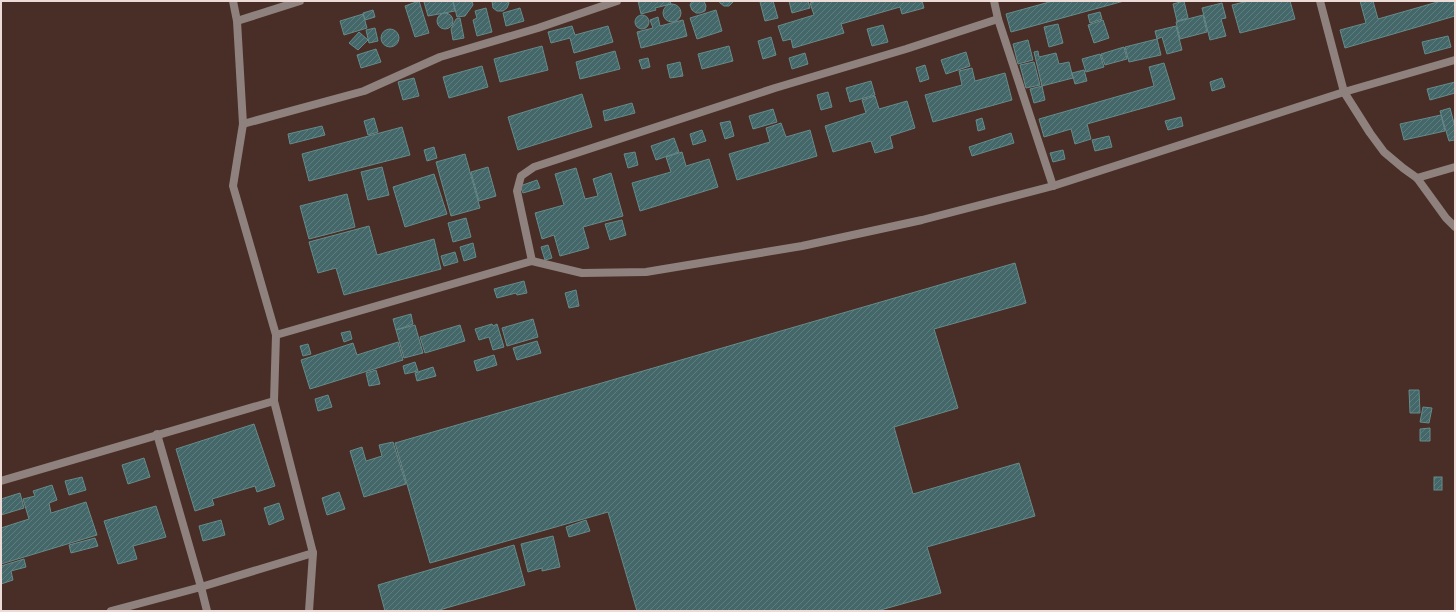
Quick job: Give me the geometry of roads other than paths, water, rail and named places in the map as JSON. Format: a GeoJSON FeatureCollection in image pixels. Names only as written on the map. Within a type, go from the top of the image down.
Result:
{"type":"FeatureCollection","features":[{"type":"Feature","properties":{"kind":"street"},"geometry":{"type":"LineString","coordinates":[[234,1],[237,21],[243,124],[233,186],[276,335],[274,401],[313,553],[309,611]]}},
{"type":"Feature","properties":{"kind":"street"},"geometry":{"type":"LineString","coordinates":[[237,21],[300,1]]}},
{"type":"Feature","properties":{"kind":"street"},"geometry":{"type":"LineString","coordinates":[[243,124],[364,91],[440,57],[538,28],[617,1]]}},
{"type":"Feature","properties":{"kind":"street"},"geometry":{"type":"LineString","coordinates":[[994,1],[998,19],[1053,186]]}},
{"type":"Feature","properties":{"kind":"street"},"geometry":{"type":"LineString","coordinates":[[1320,1],[1344,92],[1384,152],[1417,178],[1446,218],[1455,227]]}},
{"type":"Feature","properties":{"kind":"street"},"geometry":{"type":"LineString","coordinates":[[532,261],[517,191],[521,176],[534,167],[775,88],[906,49],[998,19]]}},
{"type":"Feature","properties":{"kind":"street"},"geometry":{"type":"LineString","coordinates":[[276,335],[532,261],[582,273],[646,272],[802,246],[922,220],[1053,186],[1344,92],[1455,60]]}},
{"type":"Feature","properties":{"kind":"street"},"geometry":{"type":"LineString","coordinates":[[1417,178],[1455,167]]}},
{"type":"Feature","properties":{"kind":"street"},"geometry":{"type":"LineString","coordinates":[[1,481],[157,434],[274,401]]}},
{"type":"Feature","properties":{"kind":"street"},"geometry":{"type":"LineString","coordinates":[[157,434],[207,611]]}},
{"type":"Feature","properties":{"kind":"street"},"geometry":{"type":"LineString","coordinates":[[112,611],[201,587],[313,553]]}}]}
